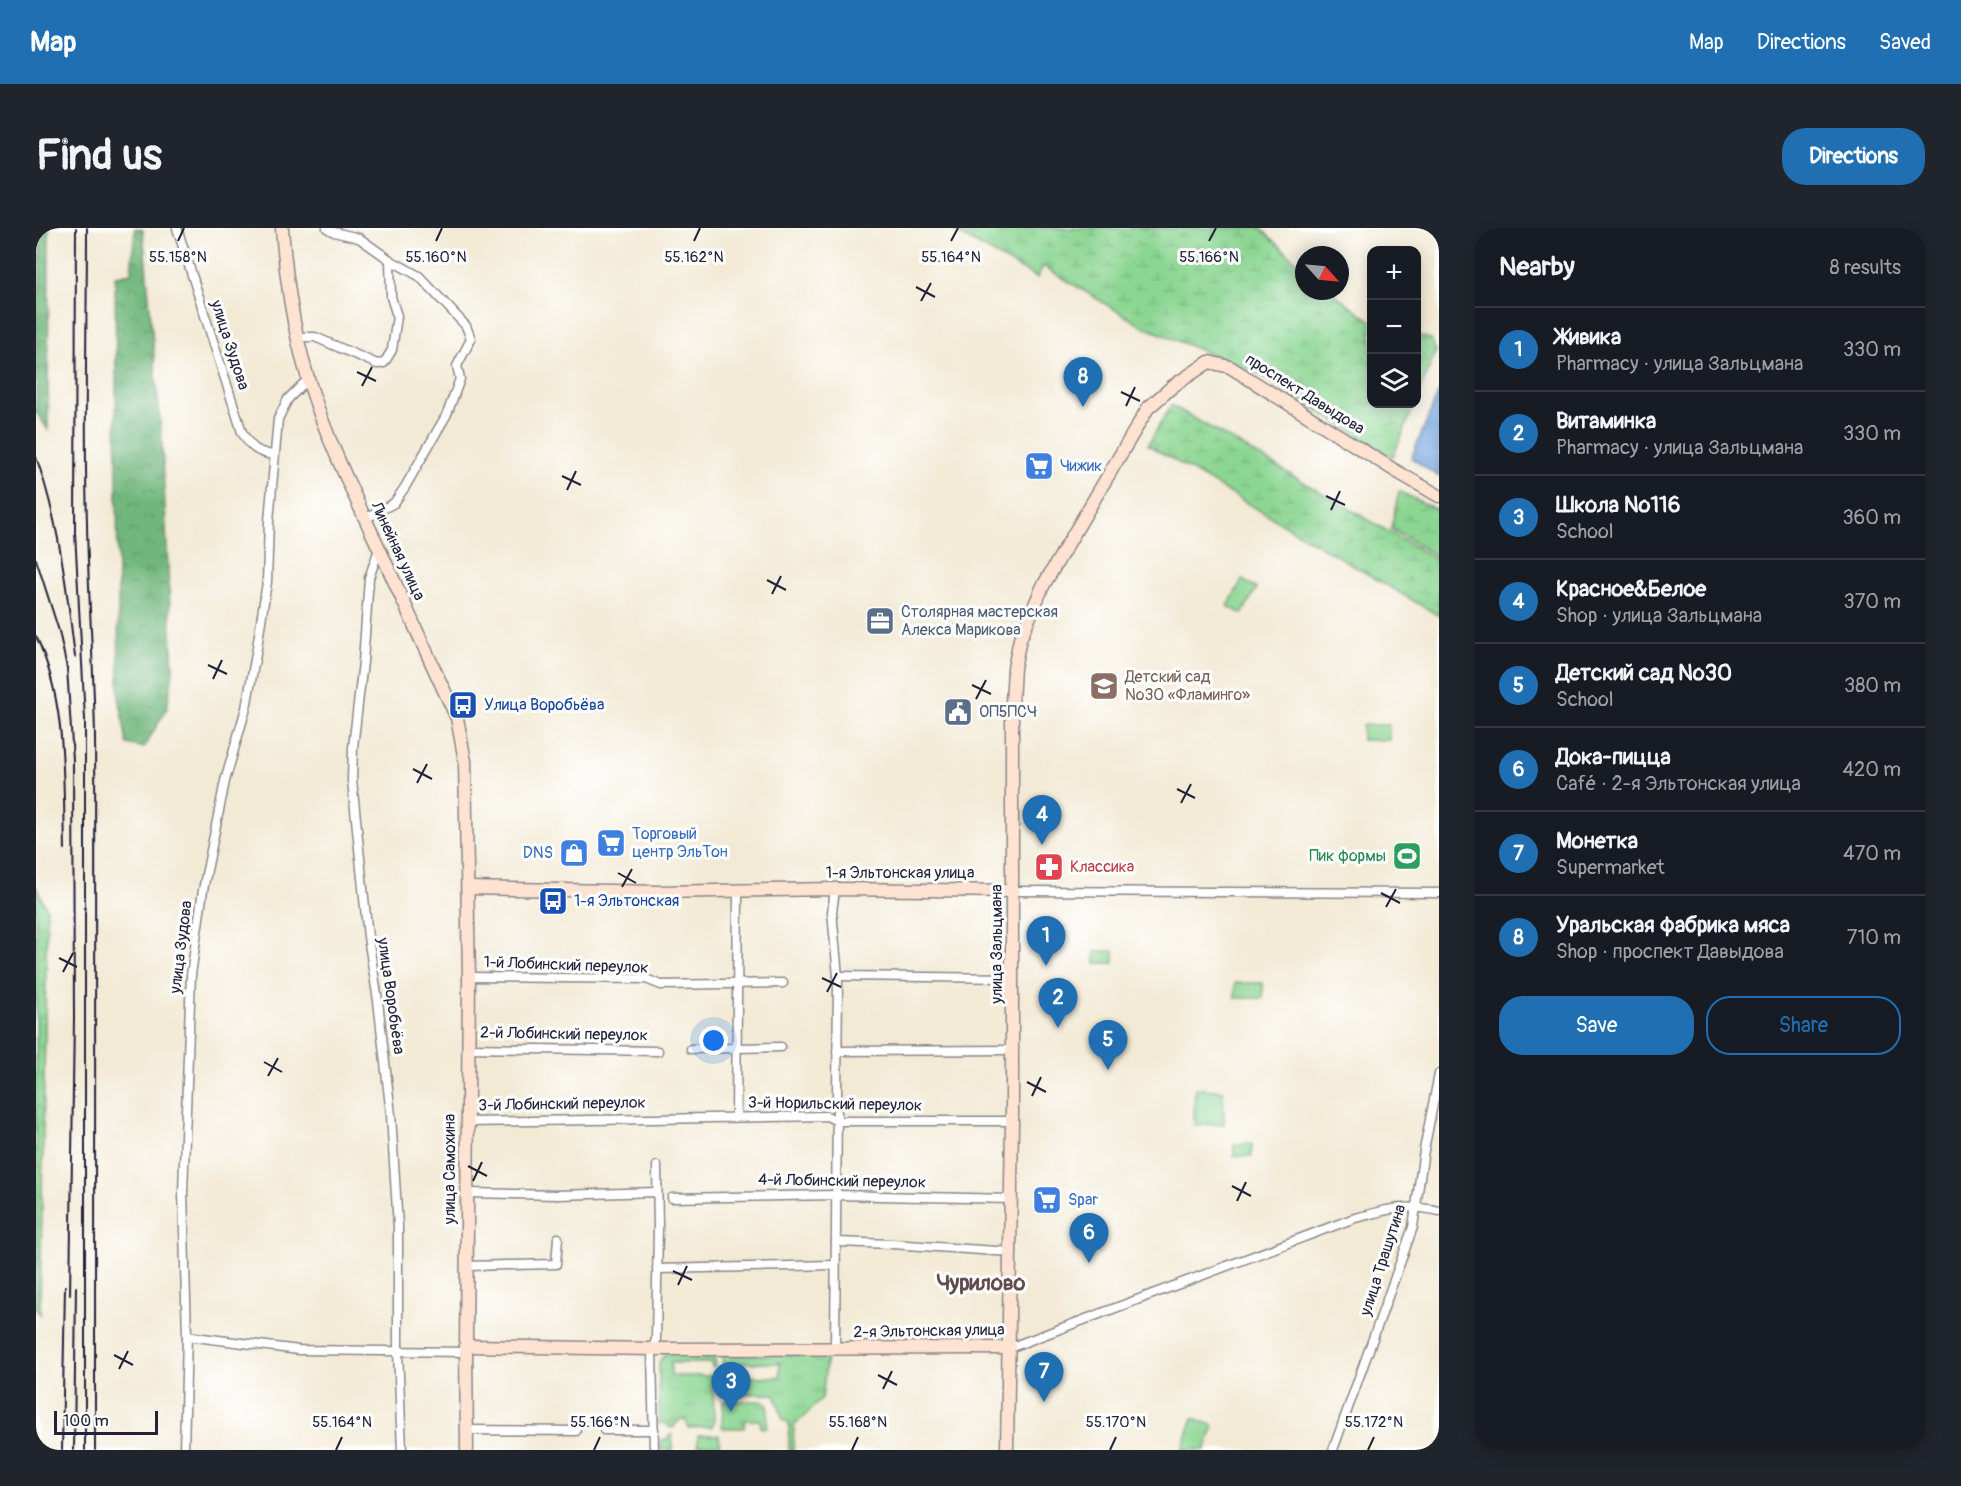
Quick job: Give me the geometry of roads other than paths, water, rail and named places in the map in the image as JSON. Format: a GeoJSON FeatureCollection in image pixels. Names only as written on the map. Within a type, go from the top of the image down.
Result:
{"type":"FeatureCollection","features":[{"type":"Feature","properties":{"kind":"street","name":"улица Зудова"},"geometry":{"type":"LineString","coordinates":[[177,228],[242,432],[248,444],[254,449],[274,455]]}},
{"type":"Feature","properties":{"kind":"street","name":"Линейная улица"},"geometry":{"type":"LineString","coordinates":[[282,228],[290,302],[297,337],[322,422],[457,718],[465,761],[468,888]]}},
{"type":"Feature","properties":{"kind":"street"},"geometry":{"type":"LineString","coordinates":[[327,228],[359,238],[390,261],[419,276],[466,326],[471,339],[457,366],[460,379],[447,414],[405,487],[393,503],[365,519]]}},
{"type":"Feature","properties":{"kind":"street"},"geometry":{"type":"LineString","coordinates":[[297,337],[315,338],[377,364],[384,363],[392,350],[397,316],[391,297],[390,261]]}},
{"type":"Feature","properties":{"kind":"street","name":"проспект Давыдова"},"geometry":{"type":"LineString","coordinates":[[1116,463],[1148,408],[1173,386],[1209,363],[1230,367],[1439,496]]}},
{"type":"Feature","properties":{"kind":"street","name":"улица Зудова"},"geometry":{"type":"LineString","coordinates":[[184,1450],[187,1336],[183,1192],[191,975],[203,890],[223,792],[246,708],[256,654],[267,582],[278,419],[288,399],[308,379]]}},
{"type":"Feature","properties":{"kind":"street","name":"улица Зальцмана"},"geometry":{"type":"LineString","coordinates":[[1008,1450],[1014,668],[1020,639],[1043,586],[1116,463]]}},
{"type":"Feature","properties":{"kind":"street","name":"улица Воробьёва"},"geometry":{"type":"LineString","coordinates":[[379,549],[369,578],[352,780],[368,937],[391,1115],[398,1227],[398,1352],[402,1450]]}},
{"type":"Feature","properties":{"kind":"street","name":"1-я Эльтонская улица"},"geometry":{"type":"LineString","coordinates":[[468,888],[660,892],[835,889],[1439,893]]}},
{"type":"Feature","properties":{"kind":"street","name":"улица Самохина"},"geometry":{"type":"LineString","coordinates":[[467,1450],[468,888]]}},
{"type":"Feature","properties":{"kind":"street"},"geometry":{"type":"LineString","coordinates":[[835,889],[832,912],[838,976],[835,1349]]}},
{"type":"Feature","properties":{"kind":"street"},"geometry":{"type":"LineString","coordinates":[[736,1116],[738,890]]}},
{"type":"Feature","properties":{"kind":"street"},"geometry":{"type":"LineString","coordinates":[[838,976],[1013,978]]}},
{"type":"Feature","properties":{"kind":"street","name":"1-й Лобинский переулок"},"geometry":{"type":"LineString","coordinates":[[469,977],[646,979],[661,985],[783,982]]}},
{"type":"Feature","properties":{"kind":"street"},"geometry":{"type":"LineString","coordinates":[[691,1049],[781,1047]]}},
{"type":"Feature","properties":{"kind":"street","name":"2-й Лобинский переулок"},"geometry":{"type":"LineString","coordinates":[[468,1048],[658,1051]]}},
{"type":"Feature","properties":{"kind":"street"},"geometry":{"type":"LineString","coordinates":[[837,1051],[1012,1050]]}},
{"type":"Feature","properties":{"kind":"street","name":"улица Трашутина"},"geometry":{"type":"LineString","coordinates":[[1333,1450],[1413,1227],[1424,1150],[1439,1076]]}},
{"type":"Feature","properties":{"kind":"street","name":"3-й Норильский переулок"},"geometry":{"type":"LineString","coordinates":[[658,1117],[827,1116],[837,1121],[1012,1121]]}},
{"type":"Feature","properties":{"kind":"street","name":"3-й Лобинский переулок"},"geometry":{"type":"LineString","coordinates":[[467,1122],[658,1117]]}},
{"type":"Feature","properties":{"kind":"street"},"geometry":{"type":"LineString","coordinates":[[654,1450],[652,1350],[656,1340],[657,1166]]}},
{"type":"Feature","properties":{"kind":"street"},"geometry":{"type":"LineString","coordinates":[[467,1193],[657,1192]]}},
{"type":"Feature","properties":{"kind":"street","name":"4-й Лобинский переулок"},"geometry":{"type":"LineString","coordinates":[[672,1198],[836,1195],[1011,1198]]}},
{"type":"Feature","properties":{"kind":"street","name":"2-я Эльтонская улица"},"geometry":{"type":"LineString","coordinates":[[466,1349],[1009,1348],[1352,1219],[1394,1207],[1417,1207],[1439,1211]]}},
{"type":"Feature","properties":{"kind":"street"},"geometry":{"type":"LineString","coordinates":[[466,1266],[556,1264],[558,1238]]}},
{"type":"Feature","properties":{"kind":"street"},"geometry":{"type":"LineString","coordinates":[[836,1242],[1011,1252]]}},
{"type":"Feature","properties":{"kind":"street"},"geometry":{"type":"LineString","coordinates":[[657,1269],[835,1265]]}},
{"type":"Feature","properties":{"kind":"street"},"geometry":{"type":"LineString","coordinates":[[187,1336],[299,1350],[398,1352],[466,1349]]}},
{"type":"Feature","properties":{"kind":"street"},"geometry":{"type":"LineString","coordinates":[[468,1430],[576,1431]]}},
{"type":"Feature","properties":{"kind":"street"},"geometry":{"type":"LineString","coordinates":[[604,1430],[654,1430]]}},
{"type":"Feature","properties":{"kind":"water"},"geometry":{"type":"Polygon","coordinates":[[[1439,391],[1439,477],[1411,458],[1439,391]]]}},
{"type":"Feature","properties":{"kind":"railway"},"geometry":{"type":"LineString","coordinates":[[76,228],[75,532],[85,719],[85,1450]]}},
{"type":"Feature","properties":{"kind":"railway"},"geometry":{"type":"LineString","coordinates":[[87,228],[86,486],[95,738],[95,1450]]}},
{"type":"Feature","properties":{"kind":"railway"},"geometry":{"type":"LineString","coordinates":[[36,457],[56,531],[75,657]]}},
{"type":"Feature","properties":{"kind":"railway"},"geometry":{"type":"LineString","coordinates":[[36,559],[59,631],[67,668],[73,760],[74,1018],[70,1295]]}},
{"type":"Feature","properties":{"kind":"railway"},"geometry":{"type":"LineString","coordinates":[[36,636],[46,661],[58,714],[63,768],[65,849]]}},
{"type":"Feature","properties":{"kind":"railway"},"geometry":{"type":"LineString","coordinates":[[62,1450],[65,1286]]}},
{"type":"Feature","properties":{"kind":"railway"},"geometry":{"type":"LineString","coordinates":[[74,1450],[76,1287]]}},
{"type":"Feature","properties":{"kind":"place","name":"Уральская фабрика мяса"},"geometry":{"type":"Point","coordinates":[1083,407]}},
{"type":"Feature","properties":{"kind":"place","name":"Чижик"},"geometry":{"type":"Point","coordinates":[1039,466]}},
{"type":"Feature","properties":{"kind":"place","name":"Столярная мастерская Алекса Марикова"},"geometry":{"type":"Point","coordinates":[880,621]}},
{"type":"Feature","properties":{"kind":"place","name":"Детский сад №30 «Фламинго»"},"geometry":{"type":"Point","coordinates":[1104,686]}},
{"type":"Feature","properties":{"kind":"place","name":"Улица Воробьёва"},"geometry":{"type":"Point","coordinates":[463,705]}},
{"type":"Feature","properties":{"kind":"place","name":"ОП5ПСЧ"},"geometry":{"type":"Point","coordinates":[958,712]}},
{"type":"Feature","properties":{"kind":"place","name":"Торговый центр ЭльТон"},"geometry":{"type":"Point","coordinates":[611,843]}},
{"type":"Feature","properties":{"kind":"place","name":"Красное&Белое"},"geometry":{"type":"Point","coordinates":[1042,845]}},
{"type":"Feature","properties":{"kind":"place","name":"DNS"},"geometry":{"type":"Point","coordinates":[574,853]}},
{"type":"Feature","properties":{"kind":"place","name":"Пик формы"},"geometry":{"type":"Point","coordinates":[1407,856]}},
{"type":"Feature","properties":{"kind":"place","name":"Классика"},"geometry":{"type":"Point","coordinates":[1049,867]}},
{"type":"Feature","properties":{"kind":"place","name":"1-я Эльтонская"},"geometry":{"type":"Point","coordinates":[553,901]}},
{"type":"Feature","properties":{"kind":"place","name":"Живика"},"geometry":{"type":"Point","coordinates":[1046,966]}},
{"type":"Feature","properties":{"kind":"place","name":"Витаминка"},"geometry":{"type":"Point","coordinates":[1058,1028]}},
{"type":"Feature","properties":{"kind":"place","name":"Детский сад №30"},"geometry":{"type":"Point","coordinates":[1108,1070]}},
{"type":"Feature","properties":{"kind":"place","name":"Spar"},"geometry":{"type":"Point","coordinates":[1047,1200]}},
{"type":"Feature","properties":{"kind":"place","name":"Дока-пицца"},"geometry":{"type":"Point","coordinates":[1089,1263]}},
{"type":"Feature","properties":{"kind":"place","name":"Монетка"},"geometry":{"type":"Point","coordinates":[1044,1402]}},
{"type":"Feature","properties":{"kind":"place","name":"Школа №116"},"geometry":{"type":"Point","coordinates":[731,1412]}},
{"type":"Feature","properties":{"kind":"district","name":"Чурилово"},"geometry":{"type":"Point","coordinates":[981,1283]}}]}
